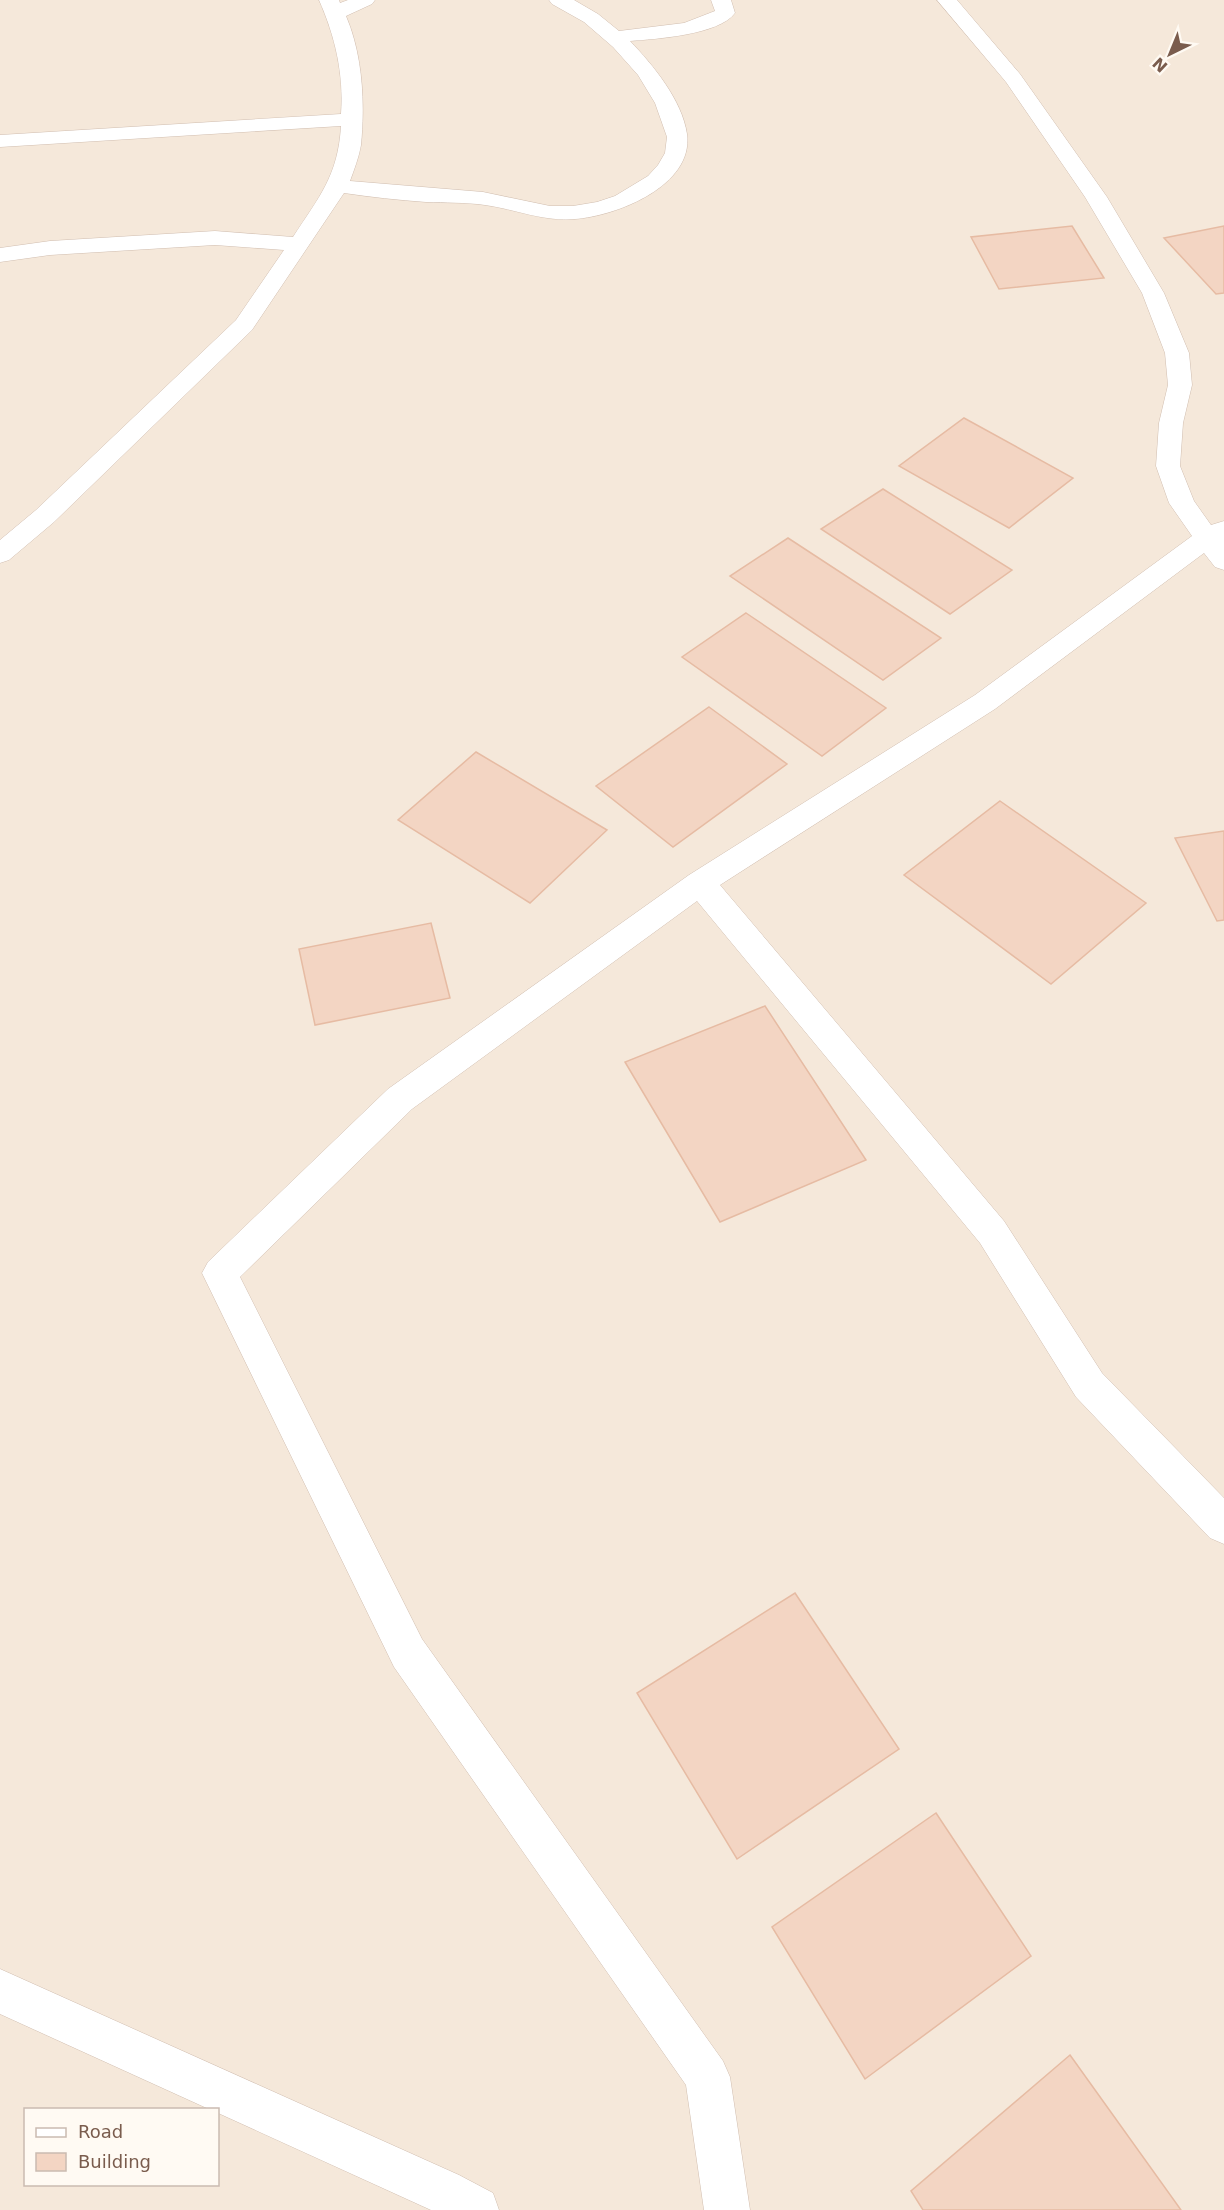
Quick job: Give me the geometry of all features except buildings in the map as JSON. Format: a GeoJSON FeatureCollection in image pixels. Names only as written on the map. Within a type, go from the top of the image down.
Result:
{"type":"FeatureCollection","features":[{"type":"Feature","properties":{"kind":"street"},"geometry":{"type":"LineString","coordinates":[[0,554],[45,516],[244,326],[338,186],[350,147],[353,88],[342,30],[332,7],[345,8],[365,0]]}},
{"type":"Feature","properties":{"kind":"street"},"geometry":{"type":"LineString","coordinates":[[338,186],[487,198],[555,214],[592,211],[636,194],[652,184],[665,172],[674,155],[677,138],[672,118],[655,86],[614,37],[582,11],[559,0]]}},
{"type":"Feature","properties":{"kind":"street"},"geometry":{"type":"LineString","coordinates":[[614,37],[668,31],[711,22],[725,13],[721,0]]}},
{"type":"Feature","properties":{"kind":"street"},"geometry":{"type":"LineString","coordinates":[[727,2210],[707,2077],[408,1653],[220,1273],[400,1099],[700,883],[985,702],[1218,542],[1182,503],[1168,466],[1171,423],[1180,386],[1177,354],[1153,293],[1096,197],[1013,78],[947,0]]}},
{"type":"Feature","properties":{"kind":"street"},"geometry":{"type":"LineString","coordinates":[[0,141],[353,119]]}},
{"type":"Feature","properties":{"kind":"street"},"geometry":{"type":"LineString","coordinates":[[0,255],[50,248],[215,238],[299,244]]}},
{"type":"Feature","properties":{"kind":"street"},"geometry":{"type":"LineString","coordinates":[[700,883],[992,1232],[1089,1384],[1224,1525]]}},
{"type":"Feature","properties":{"kind":"street"},"geometry":{"type":"LineString","coordinates":[[0,1991],[449,2204]]}},
{"type":"Feature","properties":{"kind":"shaded area"},"geometry":{"type":"Polygon","coordinates":[[[0,0],[1224,0],[1224,2210],[0,2210],[0,0]]]}}]}
